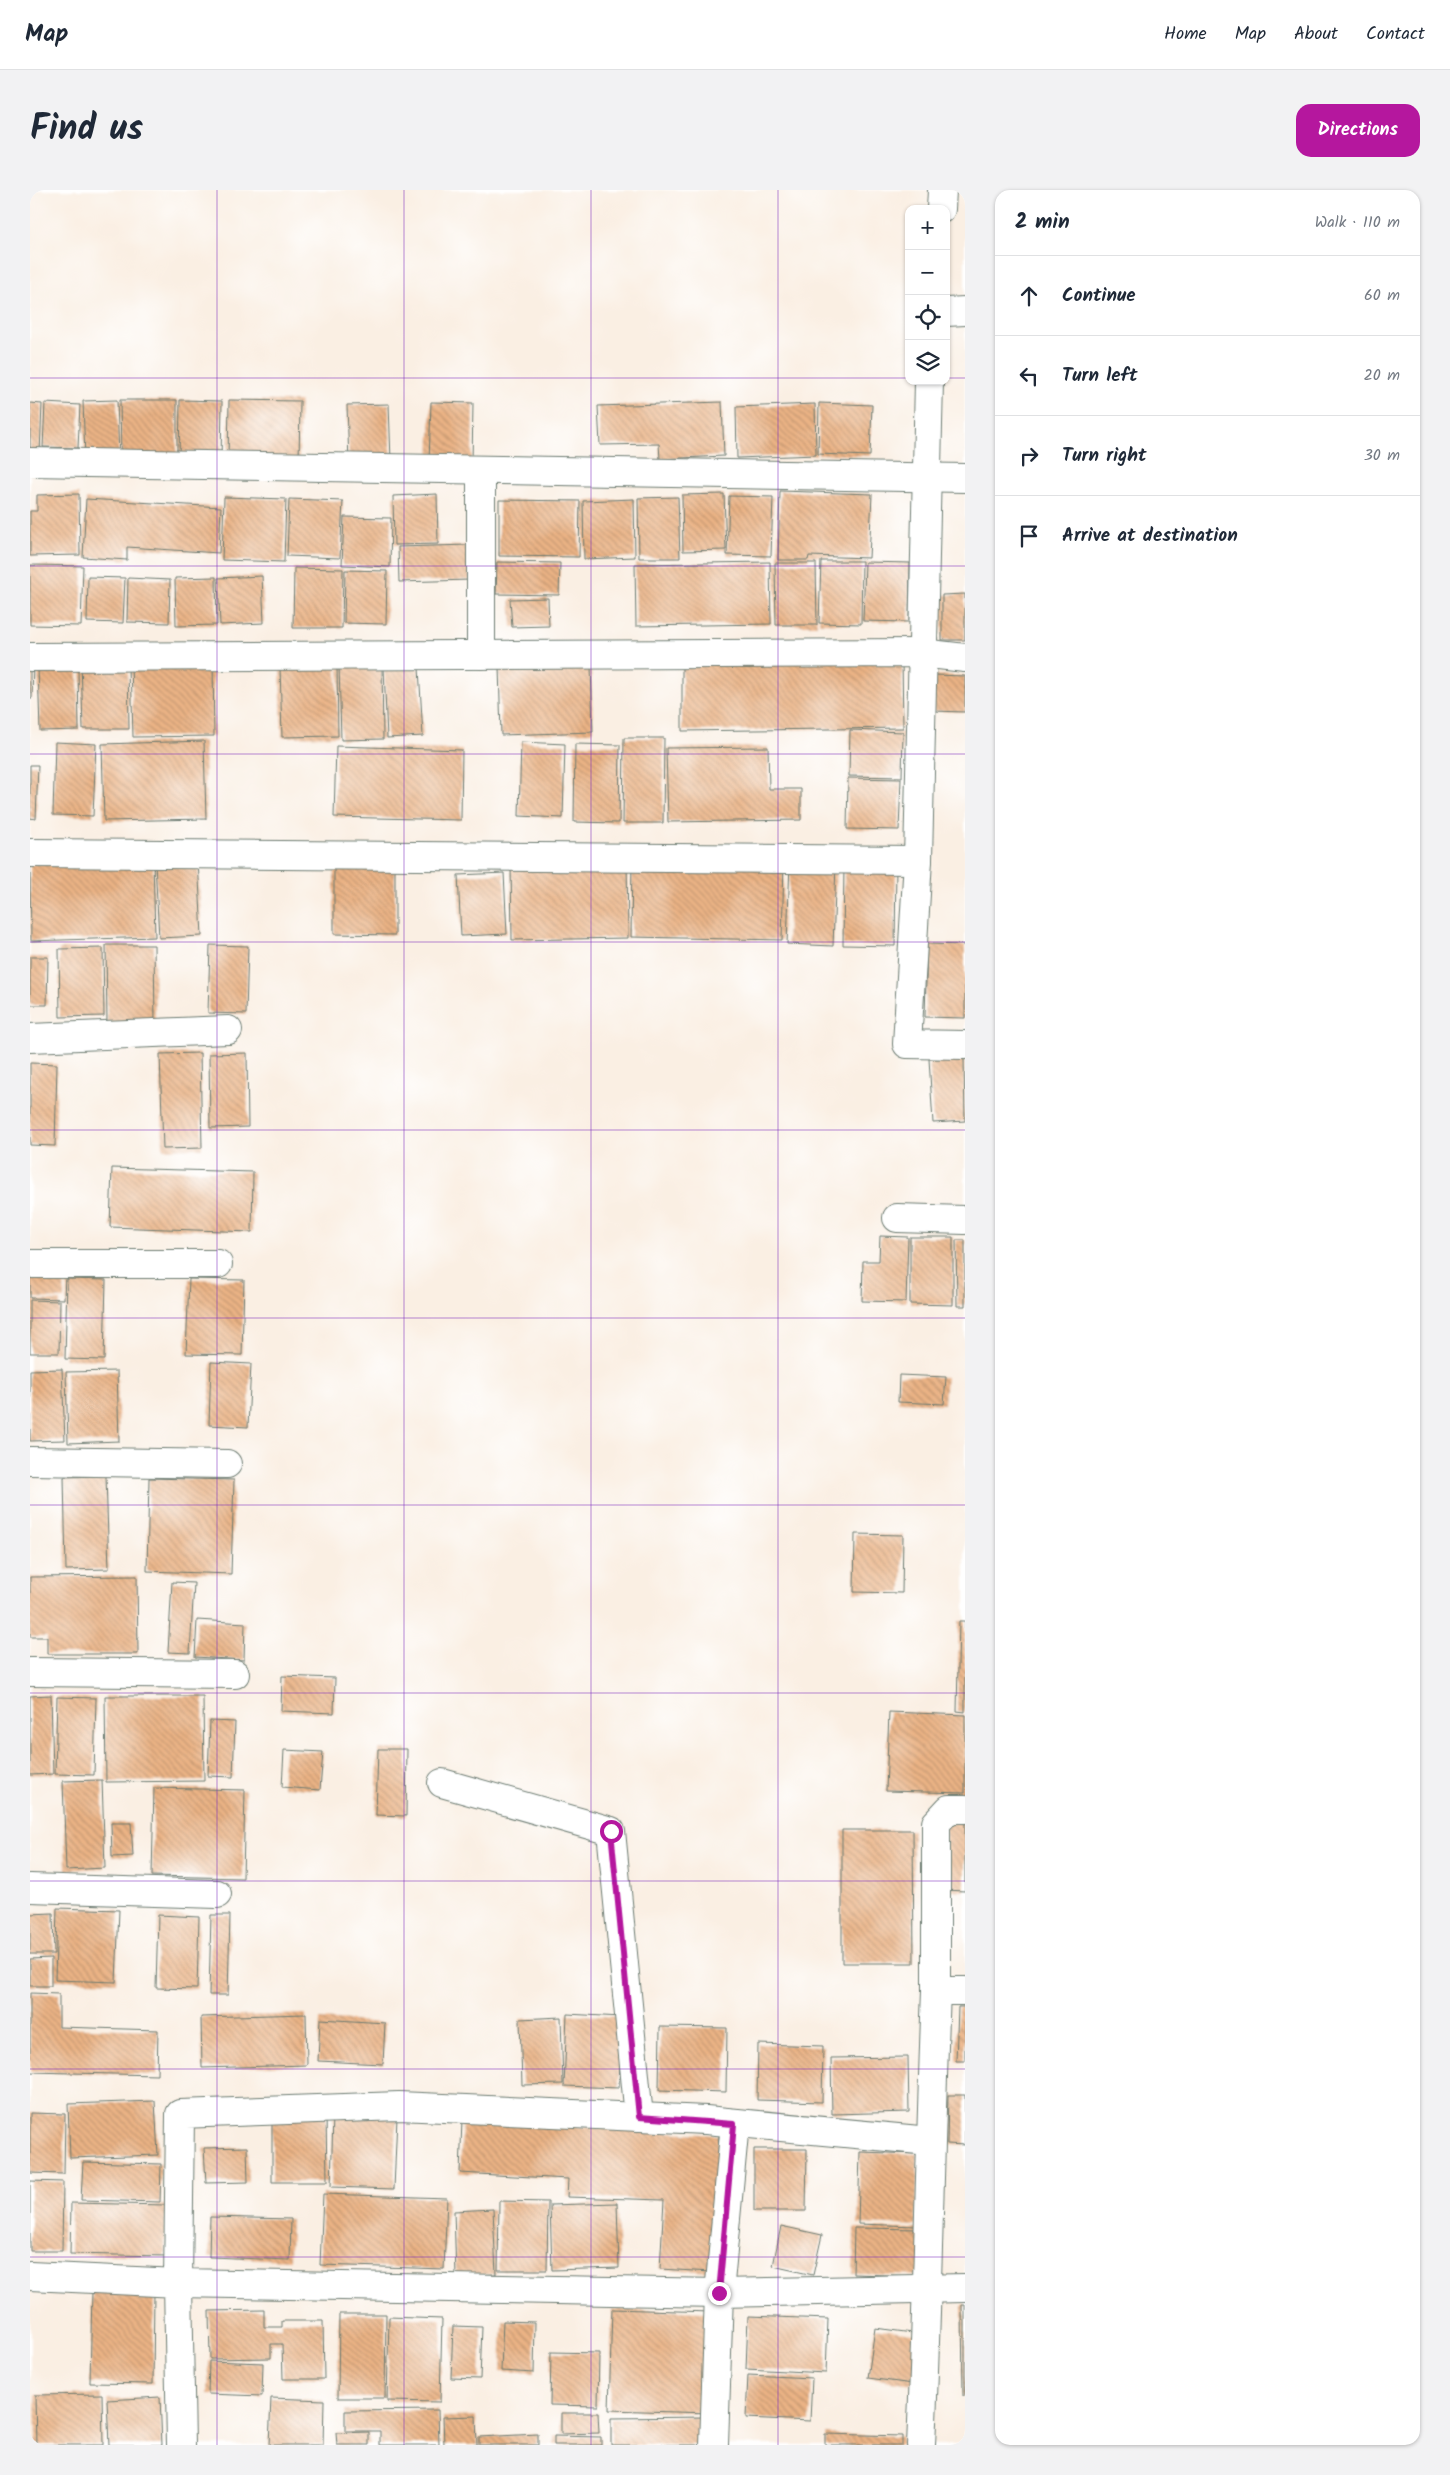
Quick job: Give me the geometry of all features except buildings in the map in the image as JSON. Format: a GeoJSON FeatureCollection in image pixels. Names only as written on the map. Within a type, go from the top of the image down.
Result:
{"type":"FeatureCollection","features":[{"type":"Feature","properties":{"kind":"street"},"geometry":{"type":"LineString","coordinates":[[941,205],[942,190]]}},
{"type":"Feature","properties":{"kind":"street"},"geometry":{"type":"LineString","coordinates":[[950,312],[965,311]]}},
{"type":"Feature","properties":{"kind":"street"},"geometry":{"type":"LineString","coordinates":[[929,385],[921,653],[918,860],[907,1044],[965,1045]]}},
{"type":"Feature","properties":{"kind":"street"},"geometry":{"type":"LineString","coordinates":[[30,462],[965,478]]}},
{"type":"Feature","properties":{"kind":"street"},"geometry":{"type":"LineString","coordinates":[[481,470],[481,655]]}},
{"type":"Feature","properties":{"kind":"street"},"geometry":{"type":"LineString","coordinates":[[30,657],[921,653],[965,658]]}},
{"type":"Feature","properties":{"kind":"street"},"geometry":{"type":"LineString","coordinates":[[30,853],[918,860]]}},
{"type":"Feature","properties":{"kind":"street"},"geometry":{"type":"LineString","coordinates":[[30,1038],[228,1030]]}},
{"type":"Feature","properties":{"kind":"street"},"geometry":{"type":"LineString","coordinates":[[897,1218],[965,1220]]}},
{"type":"Feature","properties":{"kind":"street"},"geometry":{"type":"LineString","coordinates":[[30,1264],[218,1264]]}},
{"type":"Feature","properties":{"kind":"street"},"geometry":{"type":"LineString","coordinates":[[30,1461],[227,1464]]}},
{"type":"Feature","properties":{"kind":"street"},"geometry":{"type":"LineString","coordinates":[[30,1672],[235,1674]]}},
{"type":"Feature","properties":{"kind":"street"},"geometry":{"type":"LineString","coordinates":[[442,1783],[611,1831],[639,2117]]}},
{"type":"Feature","properties":{"kind":"street"},"geometry":{"type":"LineString","coordinates":[[921,2445],[928,2290],[930,2141],[936,1991],[936,1823],[949,1809],[965,1809]]}},
{"type":"Feature","properties":{"kind":"street"},"geometry":{"type":"LineString","coordinates":[[30,1888],[217,1894]]}},
{"type":"Feature","properties":{"kind":"street"},"geometry":{"type":"LineString","coordinates":[[936,1991],[965,1991]]}},
{"type":"Feature","properties":{"kind":"street"},"geometry":{"type":"LineString","coordinates":[[181,2445],[178,2283],[180,2114],[399,2106],[639,2117],[930,2141]]}},
{"type":"Feature","properties":{"kind":"street"},"geometry":{"type":"LineString","coordinates":[[714,2445],[719,2293],[734,2124]]}},
{"type":"Feature","properties":{"kind":"street"},"geometry":{"type":"LineString","coordinates":[[30,2276],[178,2283],[719,2293],[965,2288]]}},
{"type":"Feature","properties":{"kind":"route"},"geometry":{"type":"LineString","coordinates":[[611,1831],[639,2117],[706,2120],[734,2124],[719,2293]]}}]}
